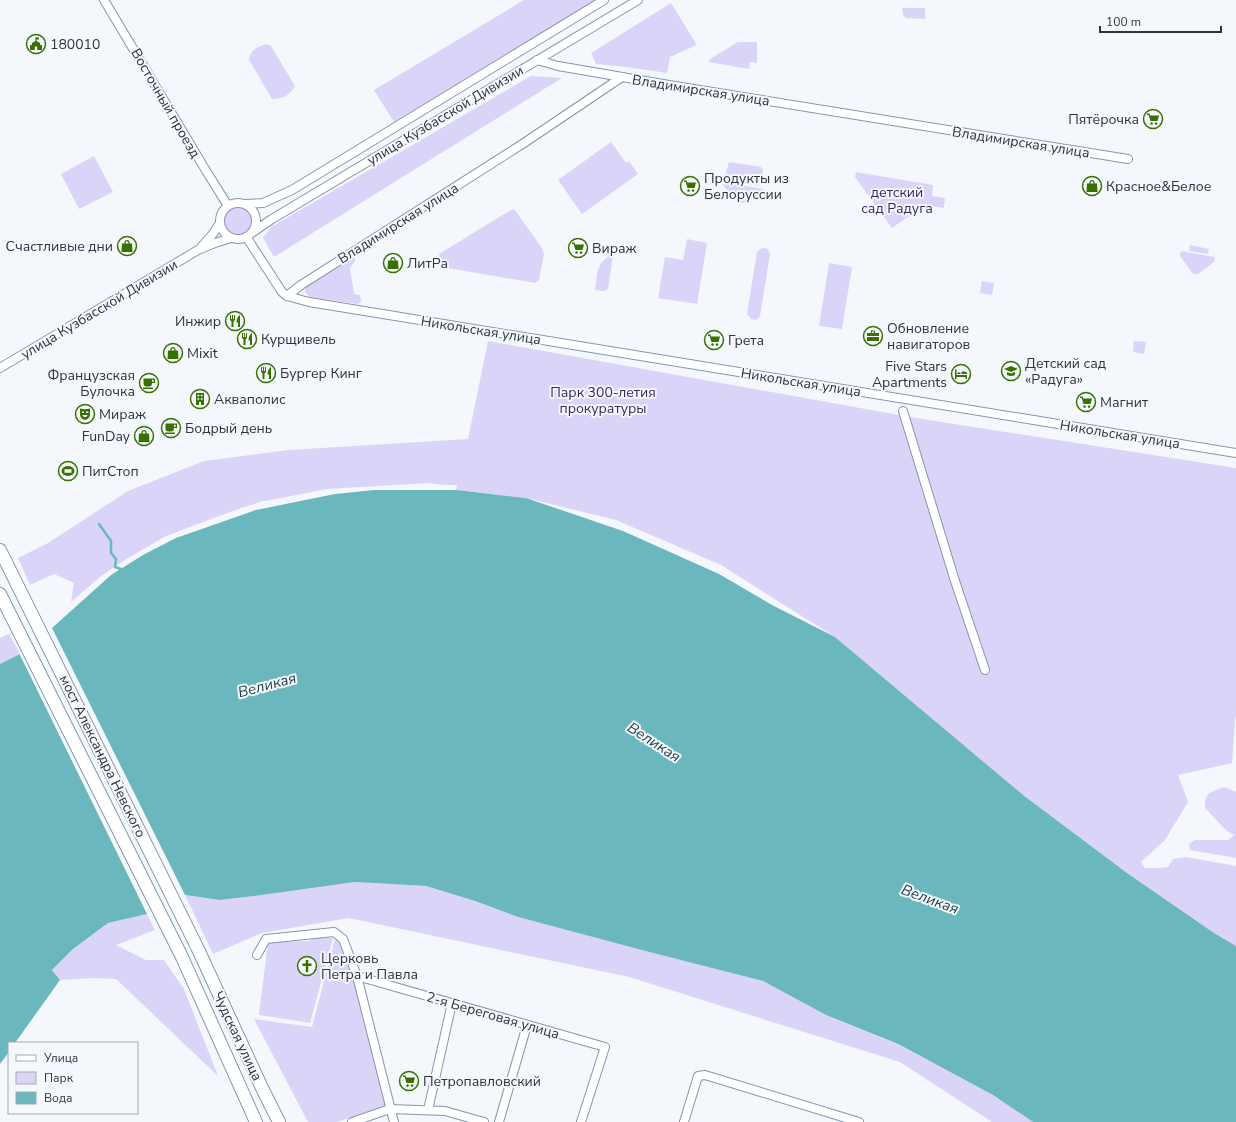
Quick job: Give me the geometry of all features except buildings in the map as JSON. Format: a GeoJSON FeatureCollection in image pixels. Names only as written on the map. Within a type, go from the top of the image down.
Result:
{"type":"FeatureCollection","features":[{"type":"Feature","properties":{"kind":"highway","name":"мост Александра Невского"},"geometry":{"type":"LineString","coordinates":[[0,550],[198,949]]}},
{"type":"Feature","properties":{"kind":"highway","name":"мост Александра Невского"},"geometry":{"type":"LineString","coordinates":[[0,594],[182,957]]}},
{"type":"Feature","properties":{"kind":"highway","name":"Чудская улица"},"geometry":{"type":"LineString","coordinates":[[198,949],[279,1122]]}},
{"type":"Feature","properties":{"kind":"highway","name":"Чудская улица"},"geometry":{"type":"LineString","coordinates":[[182,957],[256,1122]]}},
{"type":"Feature","properties":{"kind":"street","name":"Восточный проезд"},"geometry":{"type":"LineString","coordinates":[[104,0],[228,206]]}},
{"type":"Feature","properties":{"kind":"street","name":"улица Кузбасской Дивизии"},"geometry":{"type":"LineString","coordinates":[[198,250],[212,235],[220,223],[221,215],[228,206],[239,203],[263,203],[292,190],[604,0]]}},
{"type":"Feature","properties":{"kind":"street","name":"улица Кузбасской Дивизии"},"geometry":{"type":"LineString","coordinates":[[0,368],[198,250],[231,238],[242,239],[250,235],[272,219],[638,0]]}},
{"type":"Feature","properties":{"kind":"street"},"geometry":{"type":"LineString","coordinates":[[537,60],[558,66],[622,77]]}},
{"type":"Feature","properties":{"kind":"street","name":"Владимирская улица"},"geometry":{"type":"LineString","coordinates":[[287,296],[300,284],[524,143],[622,77],[1128,159]]}},
{"type":"Feature","properties":{"kind":"street"},"geometry":{"type":"LineString","coordinates":[[245,204],[250,207],[256,217],[256,223],[250,235],[278,287],[287,296]]}},
{"type":"Feature","properties":{"kind":"street"},"geometry":{"type":"LineString","coordinates":[[220,223],[223,231],[231,238]]}},
{"type":"Feature","properties":{"kind":"street","name":"Никольская улица"},"geometry":{"type":"LineString","coordinates":[[287,296],[309,302],[1236,453]]}},
{"type":"Feature","properties":{"kind":"street"},"geometry":{"type":"LineString","coordinates":[[903,411],[955,581],[985,670]]}},
{"type":"Feature","properties":{"kind":"street"},"geometry":{"type":"LineString","coordinates":[[257,955],[266,939],[334,932],[343,939],[357,976],[394,1122]]}},
{"type":"Feature","properties":{"kind":"street","name":"2-я Береговая улица"},"geometry":{"type":"LineString","coordinates":[[357,976],[605,1047],[581,1122]]}},
{"type":"Feature","properties":{"kind":"street"},"geometry":{"type":"LineString","coordinates":[[428,1110],[452,1003]]}},
{"type":"Feature","properties":{"kind":"street"},"geometry":{"type":"LineString","coordinates":[[499,1122],[527,1024]]}},
{"type":"Feature","properties":{"kind":"street"},"geometry":{"type":"LineString","coordinates":[[684,1122],[698,1076],[705,1075],[859,1122]]}},
{"type":"Feature","properties":{"kind":"street"},"geometry":{"type":"LineString","coordinates":[[352,1122],[390,1109],[445,1111],[484,1122]]}},
{"type":"Feature","properties":{"kind":"green space"},"geometry":{"type":"Polygon","coordinates":[[[524,0],[602,0],[394,122],[374,90],[524,0]]]}},
{"type":"Feature","properties":{"kind":"green space"},"geometry":{"type":"Polygon","coordinates":[[[671,3],[697,45],[670,57],[667,73],[596,64],[591,53],[671,3]]]}},
{"type":"Feature","properties":{"kind":"green space"},"geometry":{"type":"Polygon","coordinates":[[[902,8],[925,8],[925,19],[906,18],[903,15],[902,8]]]}},
{"type":"Feature","properties":{"kind":"green space"},"geometry":{"type":"Polygon","coordinates":[[[738,42],[757,42],[757,63],[750,62],[749,69],[709,62],[710,59],[738,42]]]}},
{"type":"Feature","properties":{"kind":"green space"},"geometry":{"type":"Polygon","coordinates":[[[267,44],[271,46],[295,86],[286,96],[280,98],[272,99],[249,60],[255,49],[267,44]]]}},
{"type":"Feature","properties":{"kind":"green space"},"geometry":{"type":"Polygon","coordinates":[[[531,76],[562,78],[274,257],[263,238],[271,227],[531,76]]]}},
{"type":"Feature","properties":{"kind":"green space"},"geometry":{"type":"Polygon","coordinates":[[[611,142],[626,163],[629,161],[638,174],[582,214],[558,180],[611,142]]]}},
{"type":"Feature","properties":{"kind":"green space"},"geometry":{"type":"Polygon","coordinates":[[[94,156],[113,192],[79,209],[61,174],[94,156]]]}},
{"type":"Feature","properties":{"kind":"green space"},"geometry":{"type":"Polygon","coordinates":[[[729,162],[761,167],[763,170],[761,183],[758,186],[727,180],[725,177],[729,162]]]}},
{"type":"Feature","properties":{"kind":"green space","name":"детский сад Радуга"},"geometry":{"type":"Polygon","coordinates":[[[856,172],[933,185],[932,196],[945,198],[944,208],[925,205],[892,228],[855,177],[856,172]]]}},
{"type":"Feature","properties":{"kind":"green space"},"geometry":{"type":"Polygon","coordinates":[[[721,182],[764,189],[744,203],[740,203],[732,197],[721,182]]]}},
{"type":"Feature","properties":{"kind":"green space"},"geometry":{"type":"Polygon","coordinates":[[[238,207],[248,211],[252,221],[248,231],[238,235],[228,231],[224,221],[228,211],[238,207]]]}},
{"type":"Feature","properties":{"kind":"green space"},"geometry":{"type":"Polygon","coordinates":[[[514,209],[542,248],[544,254],[539,280],[535,283],[442,267],[439,254],[514,209]]]}},
{"type":"Feature","properties":{"kind":"green space"},"geometry":{"type":"Polygon","coordinates":[[[687,239],[707,243],[697,304],[658,298],[665,257],[683,260],[687,239]]]}},
{"type":"Feature","properties":{"kind":"green space"},"geometry":{"type":"Polygon","coordinates":[[[1190,245],[1209,249],[1208,254],[1189,251],[1190,245]]]}},
{"type":"Feature","properties":{"kind":"green space"},"geometry":{"type":"Polygon","coordinates":[[[762,248],[768,249],[770,254],[760,316],[756,320],[751,319],[747,314],[757,252],[762,248]]]}},
{"type":"Feature","properties":{"kind":"green space"},"geometry":{"type":"Polygon","coordinates":[[[1181,251],[1215,257],[1214,262],[1198,274],[1193,274],[1180,256],[1181,251]]]}},
{"type":"Feature","properties":{"kind":"green space"},"geometry":{"type":"Polygon","coordinates":[[[610,255],[613,255],[608,289],[604,291],[595,290],[599,266],[610,255]]]}},
{"type":"Feature","properties":{"kind":"green space"},"geometry":{"type":"Polygon","coordinates":[[[355,256],[355,261],[350,268],[354,294],[360,295],[361,301],[358,304],[309,297],[305,292],[305,287],[355,256]]]}},
{"type":"Feature","properties":{"kind":"green space"},"geometry":{"type":"Polygon","coordinates":[[[829,263],[852,267],[842,329],[819,326],[829,263]]]}},
{"type":"Feature","properties":{"kind":"green space"},"geometry":{"type":"Polygon","coordinates":[[[982,281],[994,283],[992,295],[980,293],[982,281]]]}},
{"type":"Feature","properties":{"kind":"green space","name":"Парк 300-летия прокуратуры"},"geometry":{"type":"Polygon","coordinates":[[[488,341],[910,417],[1236,468],[1236,718],[1232,763],[1178,775],[1188,802],[1165,840],[1141,862],[1145,868],[1168,867],[1173,859],[1186,857],[1236,866],[1236,946],[1214,933],[1127,873],[1023,795],[835,637],[721,565],[616,520],[526,498],[456,490],[457,485],[430,483],[327,489],[260,502],[166,536],[123,561],[100,577],[71,602],[74,583],[54,574],[30,585],[18,558],[48,543],[128,491],[204,461],[288,450],[468,439],[488,341]]]}},
{"type":"Feature","properties":{"kind":"green space"},"geometry":{"type":"Polygon","coordinates":[[[1134,341],[1146,342],[1144,354],[1133,352],[1134,341]]]}},
{"type":"Feature","properties":{"kind":"green space"},"geometry":{"type":"Polygon","coordinates":[[[9,634],[20,654],[0,664],[0,638],[9,634]]]}},
{"type":"Feature","properties":{"kind":"green space"},"geometry":{"type":"Polygon","coordinates":[[[1224,787],[1236,792],[1236,858],[1190,850],[1189,844],[1195,840],[1228,840],[1234,835],[1226,830],[1205,808],[1205,800],[1209,793],[1224,787]]]}},
{"type":"Feature","properties":{"kind":"green space"},"geometry":{"type":"Polygon","coordinates":[[[355,882],[426,886],[475,901],[518,917],[763,981],[826,1015],[897,1044],[993,1095],[1033,1122],[992,1122],[900,1062],[629,977],[349,918],[262,933],[213,954],[185,895],[220,900],[355,882]]]}},
{"type":"Feature","properties":{"kind":"green space"},"geometry":{"type":"Polygon","coordinates":[[[147,914],[155,930],[116,945],[146,960],[164,960],[184,989],[218,1076],[116,979],[94,978],[60,980],[52,970],[73,949],[108,923],[147,914]]]}},
{"type":"Feature","properties":{"kind":"green space"},"geometry":{"type":"Polygon","coordinates":[[[311,938],[333,938],[310,1023],[259,1015],[268,942],[310,941],[311,938]]]}},
{"type":"Feature","properties":{"kind":"green space"},"geometry":{"type":"Polygon","coordinates":[[[335,939],[344,943],[387,1105],[337,1122],[308,1122],[254,1019],[312,1027],[335,939]]]}},
{"type":"Feature","properties":{"kind":"water","name":"Великая"},"geometry":{"type":"Polygon","coordinates":[[[375,490],[456,490],[526,498],[623,531],[719,574],[772,605],[835,637],[1023,795],[1127,873],[1214,933],[1236,946],[1236,1122],[1033,1122],[993,1095],[898,1044],[826,1015],[763,981],[518,917],[475,901],[426,886],[355,882],[220,900],[185,895],[147,914],[108,923],[73,949],[52,970],[60,980],[16,1042],[8,1042],[8,1053],[0,1064],[0,664],[20,654],[52,628],[111,575],[143,555],[176,538],[256,510],[335,494],[375,490]]]}},
{"type":"Feature","properties":{"kind":"pier"},"geometry":{"type":"Polygon","coordinates":[[[51,626],[186,897],[148,916],[19,653],[51,626]]]}},
{"type":"Feature","properties":{"kind":"waterway"},"geometry":{"type":"LineString","coordinates":[[99,524],[111,541],[111,553],[116,559],[115,567],[124,570]]}},
{"type":"Feature","properties":{"kind":"place","name":"180010"},"geometry":{"type":"Point","coordinates":[36,44]}},
{"type":"Feature","properties":{"kind":"place","name":"Пятёрочка"},"geometry":{"type":"Point","coordinates":[1153,119]}},
{"type":"Feature","properties":{"kind":"place","name":"Продукты из Белоруссии"},"geometry":{"type":"Point","coordinates":[690,186]}},
{"type":"Feature","properties":{"kind":"place","name":"Красное&Белое"},"geometry":{"type":"Point","coordinates":[1092,186]}},
{"type":"Feature","properties":{"kind":"place","name":"Счастливые дни"},"geometry":{"type":"Point","coordinates":[127,246]}},
{"type":"Feature","properties":{"kind":"place","name":"Вираж"},"geometry":{"type":"Point","coordinates":[578,248]}},
{"type":"Feature","properties":{"kind":"place","name":"ЛитРа"},"geometry":{"type":"Point","coordinates":[393,263]}},
{"type":"Feature","properties":{"kind":"place","name":"Инжир"},"geometry":{"type":"Point","coordinates":[235,321]}},
{"type":"Feature","properties":{"kind":"place","name":"Обновление навигаторов"},"geometry":{"type":"Point","coordinates":[873,336]}},
{"type":"Feature","properties":{"kind":"place","name":"Курщивель"},"geometry":{"type":"Point","coordinates":[247,339]}},
{"type":"Feature","properties":{"kind":"place","name":"Грета"},"geometry":{"type":"Point","coordinates":[714,340]}},
{"type":"Feature","properties":{"kind":"place","name":"Mixit"},"geometry":{"type":"Point","coordinates":[173,353]}},
{"type":"Feature","properties":{"kind":"place","name":"Детский сад «Радуга»"},"geometry":{"type":"Point","coordinates":[1011,371]}},
{"type":"Feature","properties":{"kind":"place","name":"Бургер Кинг"},"geometry":{"type":"Point","coordinates":[266,373]}},
{"type":"Feature","properties":{"kind":"place","name":"Five Stars Apartments"},"geometry":{"type":"Point","coordinates":[961,374]}},
{"type":"Feature","properties":{"kind":"place","name":"Французская Булочка"},"geometry":{"type":"Point","coordinates":[149,383]}},
{"type":"Feature","properties":{"kind":"place","name":"Акваполис"},"geometry":{"type":"Point","coordinates":[200,399]}},
{"type":"Feature","properties":{"kind":"place","name":"Магнит"},"geometry":{"type":"Point","coordinates":[1086,402]}},
{"type":"Feature","properties":{"kind":"place","name":"Мираж"},"geometry":{"type":"Point","coordinates":[85,414]}},
{"type":"Feature","properties":{"kind":"place","name":"Бодрый день"},"geometry":{"type":"Point","coordinates":[171,428]}},
{"type":"Feature","properties":{"kind":"place","name":"FunDay"},"geometry":{"type":"Point","coordinates":[144,436]}},
{"type":"Feature","properties":{"kind":"place","name":"ПитСтоп"},"geometry":{"type":"Point","coordinates":[68,471]}},
{"type":"Feature","properties":{"kind":"place","name":"Церковь Петра и Павла"},"geometry":{"type":"Point","coordinates":[307,966]}},
{"type":"Feature","properties":{"kind":"place","name":"Петропавловский"},"geometry":{"type":"Point","coordinates":[409,1081]}}]}
